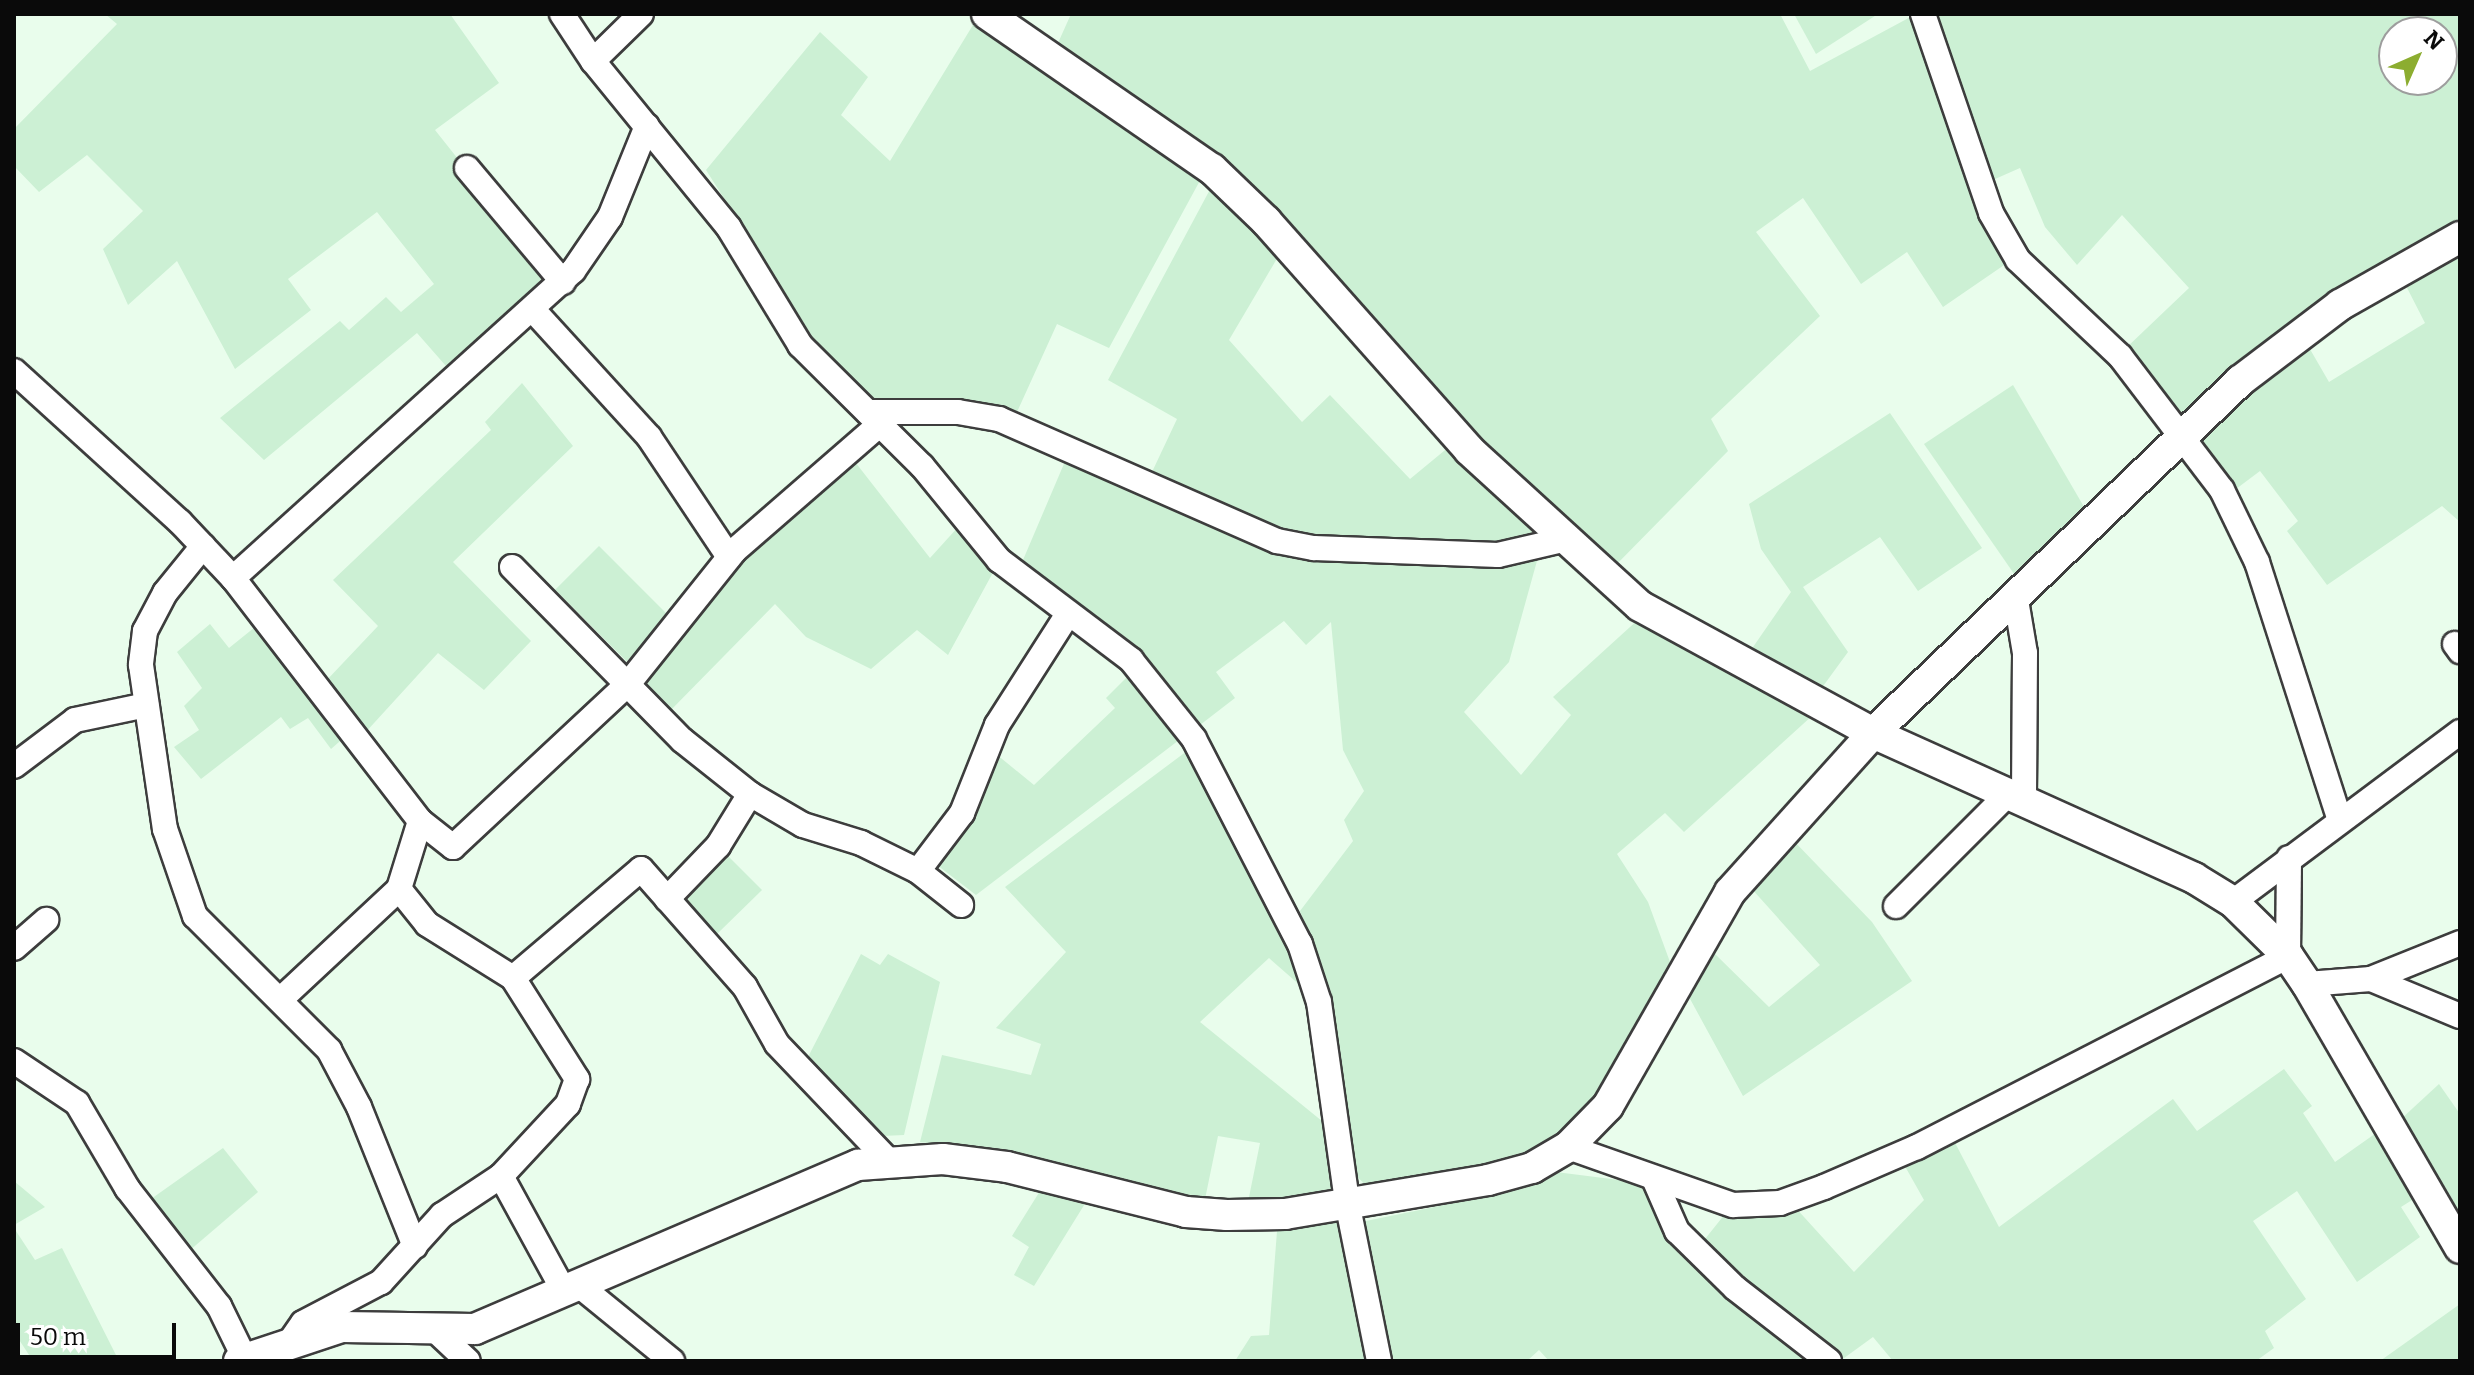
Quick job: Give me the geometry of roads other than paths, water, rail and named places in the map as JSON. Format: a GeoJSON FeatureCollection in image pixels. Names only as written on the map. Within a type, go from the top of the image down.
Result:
{"type":"FeatureCollection","features":[{"type":"Feature","properties":{"kind":"street"},"geometry":{"type":"LineString","coordinates":[[562,14],[593,61],[729,228],[800,345],[874,418],[999,560],[1131,660],[1171,705],[1300,944],[1329,1048],[1347,1202],[1379,1358]]}},
{"type":"Feature","properties":{"kind":"street"},"geometry":{"type":"LineString","coordinates":[[593,61],[641,14]]}},
{"type":"Feature","properties":{"kind":"street"},"geometry":{"type":"LineString","coordinates":[[987,14],[1212,169],[1266,221],[1469,450],[1563,540],[1640,606],[1873,733],[2194,878],[2233,902],[2288,956],[2307,984],[2456,1232]]}},
{"type":"Feature","properties":{"kind":"street"},"geometry":{"type":"LineString","coordinates":[[1923,14],[1991,213],[2018,260],[2120,356],[2222,490],[2257,562],[2339,818]]}},
{"type":"Feature","properties":{"kind":"street"},"geometry":{"type":"LineString","coordinates":[[233,578],[563,282],[610,217],[647,126]]}},
{"type":"Feature","properties":{"kind":"street"},"geometry":{"type":"LineString","coordinates":[[467,168],[563,282]]}},
{"type":"Feature","properties":{"kind":"street"},"geometry":{"type":"LineString","coordinates":[[14,1061],[77,1103],[127,1188],[219,1306],[242,1360],[342,1327],[437,1332],[475,1329],[858,1165],[943,1159],[1007,1167],[1186,1212],[1285,1214],[1488,1180],[1532,1168],[1568,1147],[1608,1106],[1730,892],[1873,733],[2016,600],[2181,435],[2240,381],[2340,305],[2460,237]]}},
{"type":"Feature","properties":{"kind":"street"},"geometry":{"type":"LineString","coordinates":[[534,311],[649,437],[729,557]]}},
{"type":"Feature","properties":{"kind":"street"},"geometry":{"type":"LineString","coordinates":[[14,371],[203,546],[233,578],[420,821],[453,847],[628,684],[729,557],[874,418],[958,412],[999,419],[1277,541],[1314,548],[1498,555],[1563,540]]}},
{"type":"Feature","properties":{"kind":"street"},"geometry":{"type":"LineString","coordinates":[[203,546],[165,593],[145,631],[141,665],[165,829],[195,916],[329,1050],[359,1107],[415,1246]]}},
{"type":"Feature","properties":{"kind":"street"},"geometry":{"type":"LineString","coordinates":[[512,567],[682,740],[750,794],[803,825],[861,843],[918,871],[961,905]]}},
{"type":"Feature","properties":{"kind":"street"},"geometry":{"type":"LineString","coordinates":[[1896,906],[2016,798],[2025,653],[2016,600]]}},
{"type":"Feature","properties":{"kind":"street"},"geometry":{"type":"LineString","coordinates":[[918,871],[962,813],[997,725],[1068,614]]}},
{"type":"Feature","properties":{"kind":"street"},"geometry":{"type":"LineString","coordinates":[[14,766],[75,720],[146,705]]}},
{"type":"Feature","properties":{"kind":"street"},"geometry":{"type":"LineString","coordinates":[[2233,902],[2339,818],[2460,732]]}},
{"type":"Feature","properties":{"kind":"street"},"geometry":{"type":"LineString","coordinates":[[667,899],[718,846],[750,794]]}},
{"type":"Feature","properties":{"kind":"street"},"geometry":{"type":"LineString","coordinates":[[280,1000],[399,889],[420,821]]}},
{"type":"Feature","properties":{"kind":"street"},"geometry":{"type":"LineString","coordinates":[[2288,956],[2289,858]]}},
{"type":"Feature","properties":{"kind":"street"},"geometry":{"type":"LineString","coordinates":[[513,978],[641,869],[745,987],[777,1044],[889,1161]]}},
{"type":"Feature","properties":{"kind":"street"},"geometry":{"type":"LineString","coordinates":[[289,1343],[303,1323],[381,1282],[442,1215],[501,1176],[568,1104],[577,1079],[513,978],[427,924],[399,889]]}},
{"type":"Feature","properties":{"kind":"street"},"geometry":{"type":"LineString","coordinates":[[14,948],[46,920]]}},
{"type":"Feature","properties":{"kind":"street"},"geometry":{"type":"LineString","coordinates":[[2307,984],[2371,979],[2460,943]]}},
{"type":"Feature","properties":{"kind":"street"},"geometry":{"type":"LineString","coordinates":[[1568,1147],[1655,1181],[1733,1205],[1794,1197],[1917,1147],[2288,956]]}},
{"type":"Feature","properties":{"kind":"street"},"geometry":{"type":"LineString","coordinates":[[2371,979],[2460,1016]]}},
{"type":"Feature","properties":{"kind":"street"},"geometry":{"type":"LineString","coordinates":[[501,1176],[572,1290],[672,1361]]}},
{"type":"Feature","properties":{"kind":"street"},"geometry":{"type":"LineString","coordinates":[[1655,1181],[1677,1231],[1735,1288],[1829,1361]]}},
{"type":"Feature","properties":{"kind":"street"},"geometry":{"type":"LineString","coordinates":[[364,1291],[366,1326]]}},
{"type":"Feature","properties":{"kind":"street"},"geometry":{"type":"LineString","coordinates":[[437,1332],[468,1361]]}}]}
